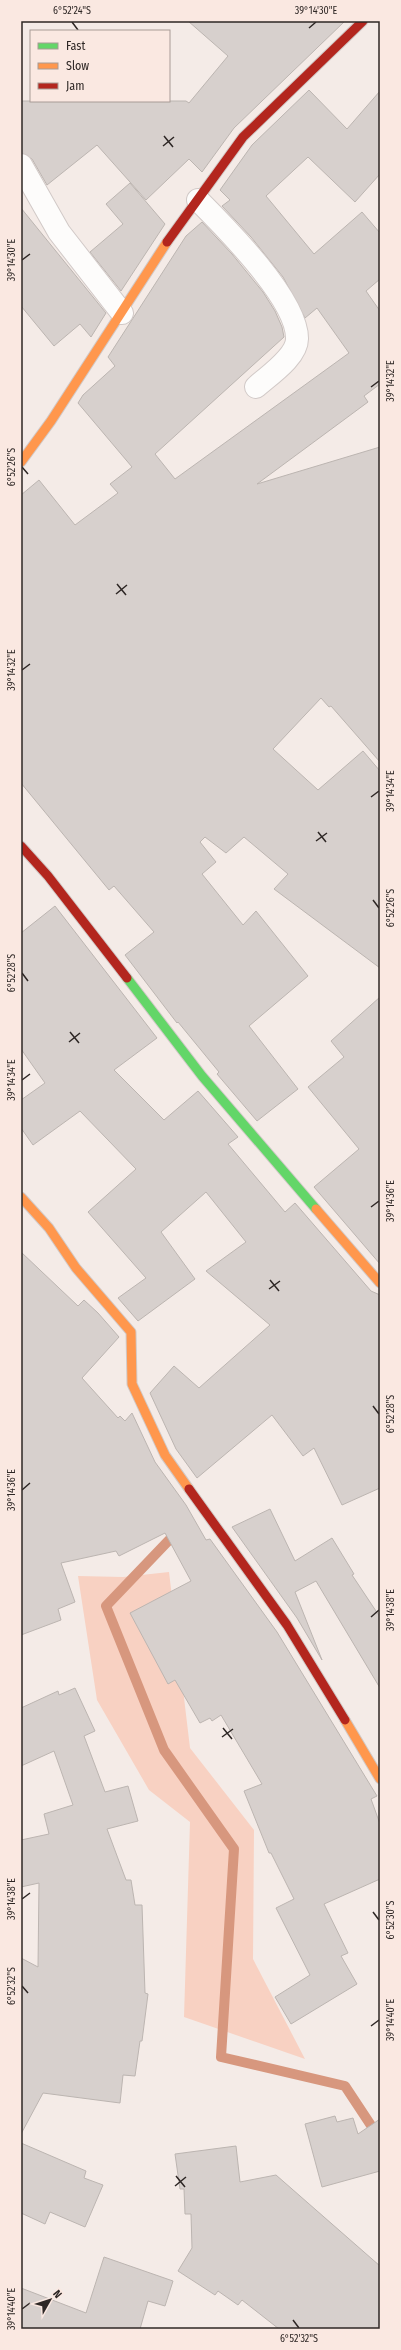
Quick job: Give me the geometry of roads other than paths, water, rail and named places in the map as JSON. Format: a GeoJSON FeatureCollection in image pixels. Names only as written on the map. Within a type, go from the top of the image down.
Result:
{"type":"FeatureCollection","features":[{"type":"Feature","properties":{"kind":"street"},"geometry":{"type":"LineString","coordinates":[[21,462],[52,421],[122,313],[242,137],[363,21]]}},
{"type":"Feature","properties":{"kind":"street"},"geometry":{"type":"LineString","coordinates":[[21,165],[59,232],[122,313]]}},
{"type":"Feature","properties":{"kind":"street"},"geometry":{"type":"LineString","coordinates":[[198,200],[232,234],[265,274],[292,316],[297,340],[289,358],[256,387]]}},
{"type":"Feature","properties":{"kind":"street"},"geometry":{"type":"LineString","coordinates":[[21,846],[48,876],[202,1076],[380,1283]]}},
{"type":"Feature","properties":{"kind":"street"},"geometry":{"type":"LineString","coordinates":[[21,1197],[49,1228],[76,1268],[131,1332],[132,1384],[165,1455],[287,1625],[380,1779]]}},
{"type":"Feature","properties":{"kind":"waterway"},"geometry":{"type":"LineString","coordinates":[[172,1537],[106,1606],[164,1750],[234,1849],[221,2057],[345,2086],[380,2139]]}}]}
